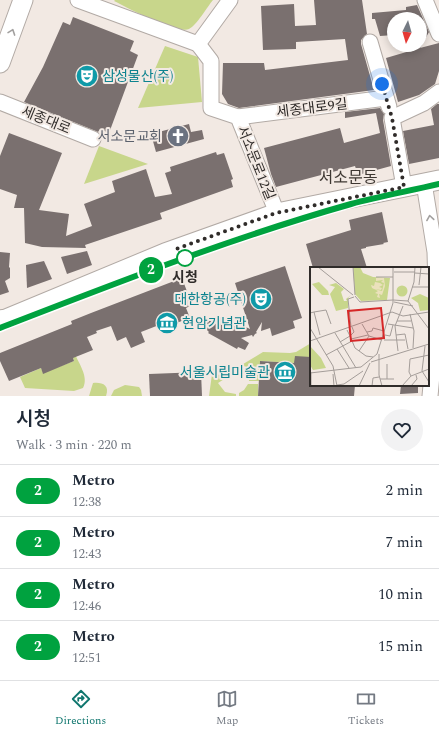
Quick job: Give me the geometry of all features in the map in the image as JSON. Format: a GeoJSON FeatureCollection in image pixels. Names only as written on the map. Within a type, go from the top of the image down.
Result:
{"type":"FeatureCollection","features":[{"type":"Feature","properties":{"kind":"main road"},"geometry":{"type":"LineString","coordinates":[[0,63],[23,0]]}},
{"type":"Feature","properties":{"kind":"main road"},"geometry":{"type":"LineString","coordinates":[[2,321],[165,253],[276,213],[432,181]]}},
{"type":"Feature","properties":{"kind":"street"},"geometry":{"type":"LineString","coordinates":[[78,0],[198,44],[230,0]]}},
{"type":"Feature","properties":{"kind":"street"},"geometry":{"type":"LineString","coordinates":[[431,4],[439,34]]}},
{"type":"Feature","properties":{"kind":"street"},"geometry":{"type":"LineString","coordinates":[[370,42],[392,118],[404,187]]}},
{"type":"Feature","properties":{"kind":"street","name":"서소문로12길"},"geometry":{"type":"LineString","coordinates":[[198,44],[211,61],[212,108],[238,117],[276,213]]}},
{"type":"Feature","properties":{"kind":"street"},"geometry":{"type":"LineString","coordinates":[[392,118],[424,103],[439,92]]}},
{"type":"Feature","properties":{"kind":"street","name":"세종대로9길"},"geometry":{"type":"LineString","coordinates":[[238,117],[386,98]]}},
{"type":"Feature","properties":{"kind":"street","name":"세종대로"},"geometry":{"type":"LineString","coordinates":[[0,102],[93,139]]}},
{"type":"Feature","properties":{"kind":"street"},"geometry":{"type":"LineString","coordinates":[[430,396],[437,322],[432,181]]}},
{"type":"Feature","properties":{"kind":"green space"},"geometry":{"type":"Polygon","coordinates":[[[213,0],[199,20],[192,27],[183,30],[152,20],[114,1],[213,0]]]}},
{"type":"Feature","properties":{"kind":"green space"},"geometry":{"type":"Polygon","coordinates":[[[165,46],[198,57],[202,102],[138,108],[165,46]]]}},
{"type":"Feature","properties":{"kind":"green space"},"geometry":{"type":"Polygon","coordinates":[[[99,146],[148,164],[84,184],[99,146]]]}},
{"type":"Feature","properties":{"kind":"green space"},"geometry":{"type":"Polygon","coordinates":[[[310,344],[310,357],[294,363],[260,361],[259,381],[249,381],[248,371],[245,366],[218,383],[225,392],[236,394],[236,396],[209,396],[213,367],[217,374],[225,375],[263,352],[296,352],[310,344]]]}},
{"type":"Feature","properties":{"kind":"green space"},"geometry":{"type":"Polygon","coordinates":[[[75,354],[85,379],[83,388],[74,391],[25,388],[20,377],[41,368],[43,373],[74,361],[72,355],[75,354]]]}},
{"type":"Feature","properties":{"kind":"green space"},"geometry":{"type":"Polygon","coordinates":[[[93,383],[99,383],[106,387],[106,396],[89,396],[93,383]]]}},
{"type":"Feature","properties":{"kind":"green space"},"geometry":{"type":"Polygon","coordinates":[[[248,384],[258,384],[258,396],[239,396],[239,393],[244,390],[248,384]]]}},
{"type":"Feature","properties":{"kind":"green space"},"geometry":{"type":"Polygon","coordinates":[[[125,385],[139,387],[142,396],[111,396],[114,390],[125,385]]]}},
{"type":"Feature","properties":{"kind":"building"},"geometry":{"type":"Polygon","coordinates":[[[314,0],[362,0],[367,34],[361,40],[361,44],[374,90],[239,108],[228,104],[222,94],[223,63],[264,63],[265,70],[348,60],[345,39],[296,42],[296,49],[263,50],[261,6],[294,4],[295,26],[316,25],[314,0]]]}},
{"type":"Feature","properties":{"kind":"building"},"geometry":{"type":"Polygon","coordinates":[[[417,5],[420,12],[387,12],[387,36],[380,36],[375,19],[372,19],[372,13],[406,10],[406,7],[417,5]]]}},
{"type":"Feature","properties":{"kind":"building"},"geometry":{"type":"Polygon","coordinates":[[[73,17],[134,41],[130,51],[138,55],[109,133],[100,129],[98,132],[24,102],[43,67],[63,22],[70,25],[73,17]]]}},
{"type":"Feature","properties":{"kind":"building"},"geometry":{"type":"Polygon","coordinates":[[[439,43],[439,71],[435,84],[419,95],[398,102],[386,58],[406,52],[427,52],[427,46],[439,43]]]}},
{"type":"Feature","properties":{"kind":"building"},"geometry":{"type":"Polygon","coordinates":[[[439,104],[439,158],[409,164],[403,131],[434,125],[431,109],[439,104]]]}},
{"type":"Feature","properties":{"kind":"building"},"geometry":{"type":"Polygon","coordinates":[[[380,108],[384,114],[383,120],[391,166],[358,175],[355,166],[276,187],[264,148],[340,128],[344,143],[380,133],[376,113],[345,118],[345,112],[380,108]]]}},
{"type":"Feature","properties":{"kind":"building","name":"서소문교회"},"geometry":{"type":"Polygon","coordinates":[[[189,124],[191,132],[202,130],[204,139],[156,152],[151,134],[189,124]]]}},
{"type":"Feature","properties":{"kind":"building"},"geometry":{"type":"Polygon","coordinates":[[[9,133],[62,153],[39,210],[69,214],[66,236],[92,226],[84,204],[115,192],[112,181],[146,169],[155,197],[172,194],[165,173],[171,171],[170,167],[216,152],[217,155],[224,153],[233,179],[231,180],[233,187],[160,213],[162,219],[85,245],[86,248],[42,247],[25,243],[24,208],[14,208],[17,195],[0,189],[0,156],[9,133]]]}},
{"type":"Feature","properties":{"kind":"building"},"geometry":{"type":"Polygon","coordinates":[[[382,212],[388,242],[361,249],[367,267],[313,267],[306,244],[351,230],[349,220],[382,212]]]}},
{"type":"Feature","properties":{"kind":"building"},"geometry":{"type":"Polygon","coordinates":[[[87,251],[92,265],[67,274],[61,257],[87,251]]]}},
{"type":"Feature","properties":{"kind":"building"},"geometry":{"type":"Polygon","coordinates":[[[0,252],[10,253],[10,278],[5,281],[9,292],[0,295],[0,252]]]}},
{"type":"Feature","properties":{"kind":"building"},"geometry":{"type":"Polygon","coordinates":[[[44,261],[52,279],[27,288],[26,265],[44,261]]]}},
{"type":"Feature","properties":{"kind":"building"},"geometry":{"type":"Polygon","coordinates":[[[285,266],[302,318],[293,321],[295,328],[272,336],[270,328],[261,331],[262,322],[256,332],[257,333],[253,337],[252,335],[241,338],[249,343],[245,350],[238,347],[237,349],[208,333],[209,332],[204,327],[207,321],[210,321],[212,318],[225,317],[250,329],[235,283],[285,266]]]}},
{"type":"Feature","properties":{"kind":"building"},"geometry":{"type":"Polygon","coordinates":[[[182,278],[192,305],[186,308],[190,318],[160,329],[159,325],[141,332],[145,342],[131,348],[126,337],[117,341],[111,326],[96,331],[97,333],[87,337],[93,350],[73,358],[74,361],[43,374],[41,368],[9,381],[0,361],[0,353],[72,324],[71,321],[182,278]]]}},
{"type":"Feature","properties":{"kind":"building","name":"서울시립미술관"},"geometry":{"type":"Polygon","coordinates":[[[295,356],[310,357],[310,386],[355,386],[354,396],[258,396],[260,361],[294,363],[295,356]]]}},
{"type":"Feature","properties":{"kind":"building"},"geometry":{"type":"Polygon","coordinates":[[[201,372],[202,396],[150,396],[149,374],[201,372]]]}},
{"type":"Feature","properties":{"kind":"building"},"geometry":{"type":"Polygon","coordinates":[[[401,386],[418,386],[418,393],[400,394],[401,386]]]}},
{"type":"Feature","properties":{"kind":"metro line","name":"2"},"geometry":{"type":"LineString","coordinates":[[0,328],[171,262],[300,219],[352,204],[439,184]]}},
{"type":"Feature","properties":{"kind":"place","name":"삼성물산(주)"},"geometry":{"type":"Point","coordinates":[87,76]}},
{"type":"Feature","properties":{"kind":"place","name":"서소문교회"},"geometry":{"type":"Point","coordinates":[178,136]}},
{"type":"Feature","properties":{"kind":"place","name":"시청"},"geometry":{"type":"Point","coordinates":[185,258]}},
{"type":"Feature","properties":{"kind":"place","name":"대한항공(주)"},"geometry":{"type":"Point","coordinates":[261,299]}},
{"type":"Feature","properties":{"kind":"place","name":"현암기념관"},"geometry":{"type":"Point","coordinates":[167,323]}},
{"type":"Feature","properties":{"kind":"place","name":"서울시립미술관"},"geometry":{"type":"Point","coordinates":[285,372]}},
{"type":"Feature","properties":{"kind":"district","name":"서소문동"},"geometry":{"type":"Point","coordinates":[348,178]}},
{"type":"Feature","properties":{"kind":"route"},"geometry":{"type":"LineString","coordinates":[[185,258],[176,249],[276,213],[404,187],[392,118],[382,84]]}}]}
